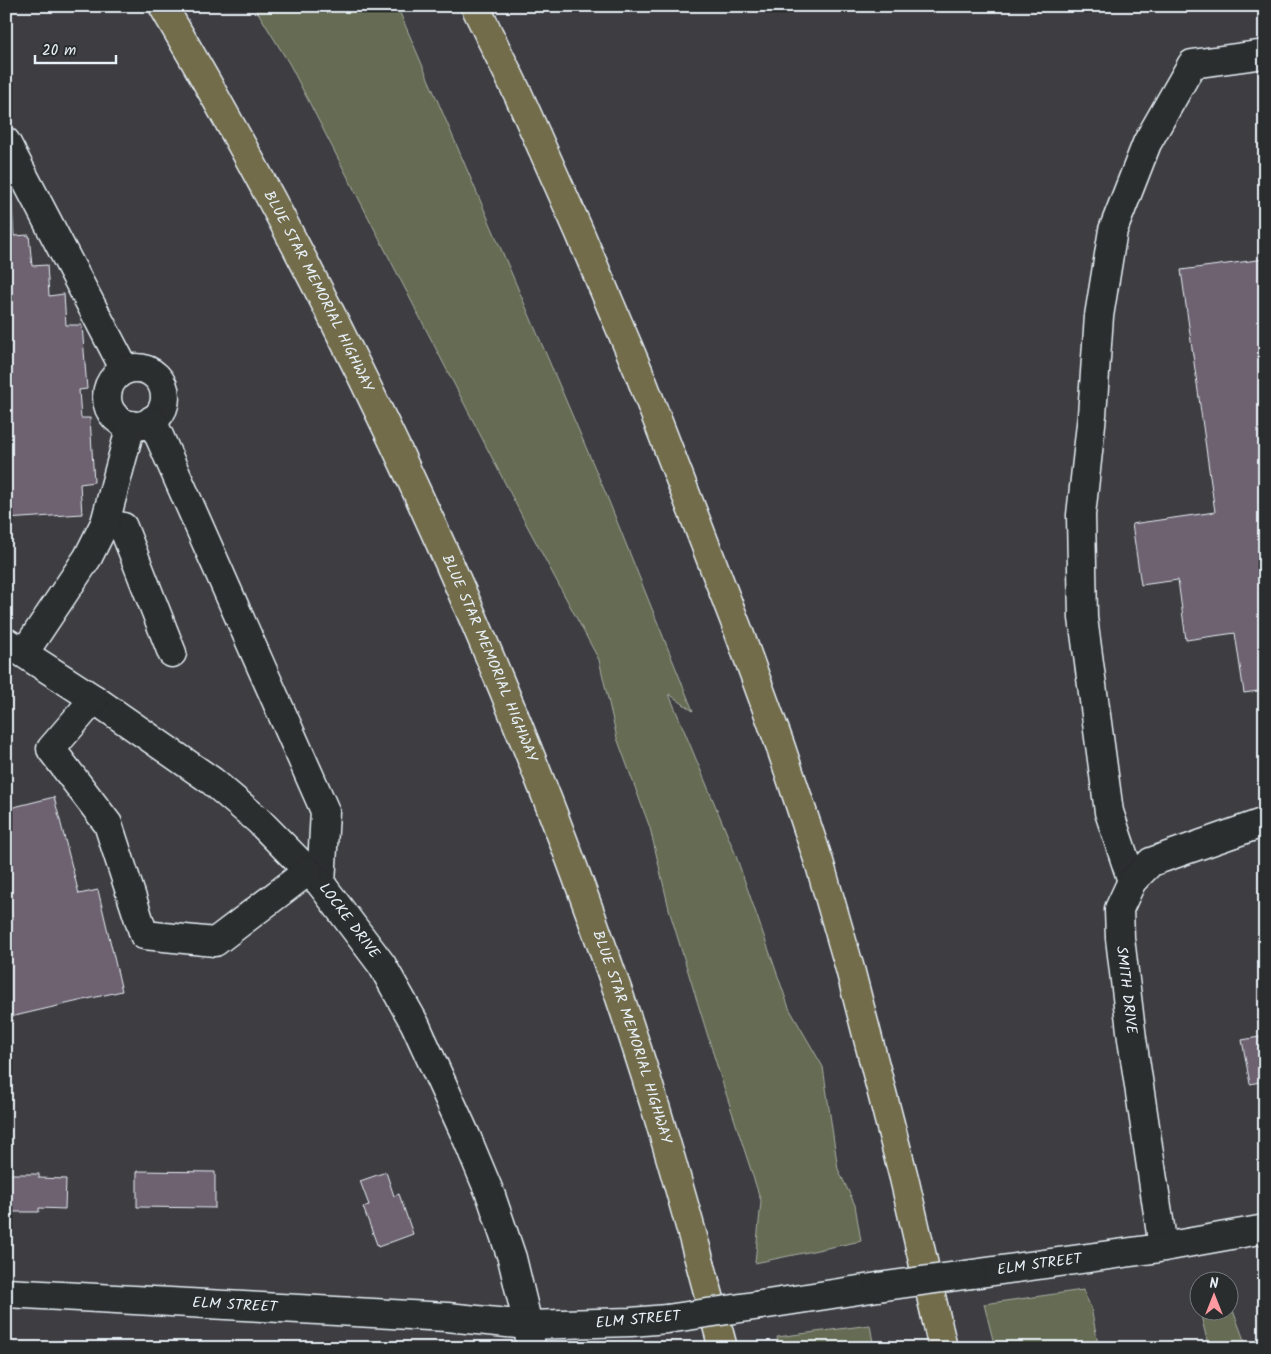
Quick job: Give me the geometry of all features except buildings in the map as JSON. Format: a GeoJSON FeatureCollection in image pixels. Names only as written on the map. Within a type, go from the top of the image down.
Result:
{"type":"FeatureCollection","features":[{"type":"Feature","properties":{"kind":"highway","name":"BLUE STAR MEMORIAL HIGHWAY"},"geometry":{"type":"LineString","coordinates":[[163,6],[279,212],[341,333],[400,455],[489,653],[550,807],[611,970],[679,1187],[724,1348]]}},
{"type":"Feature","properties":{"kind":"highway"},"geometry":{"type":"LineString","coordinates":[[475,6],[518,94],[580,231],[638,370],[738,627],[780,745],[820,865],[850,969],[904,1178],[943,1348]]}},
{"type":"Feature","properties":{"kind":"street"},"geometry":{"type":"LineString","coordinates":[[1132,881],[1109,812],[1082,618],[1081,515],[1092,415],[1099,316],[1113,230],[1147,143],[1192,64],[1265,54]]}},
{"type":"Feature","properties":{"kind":"street"},"geometry":{"type":"LineString","coordinates":[[6,142],[125,370]]}},
{"type":"Feature","properties":{"kind":"street"},"geometry":{"type":"LineString","coordinates":[[134,368],[145,369],[154,373],[161,381],[165,390],[165,400],[162,410],[156,418],[142,423],[119,420],[112,413],[107,393],[110,384],[116,376],[125,370],[134,368]]}},
{"type":"Feature","properties":{"kind":"street"},"geometry":{"type":"LineString","coordinates":[[15,648],[88,557],[105,522],[142,423]]}},
{"type":"Feature","properties":{"kind":"street"},"geometry":{"type":"LineString","coordinates":[[94,699],[51,749],[108,824],[144,935],[215,942],[315,877],[325,811],[142,423]]}},
{"type":"Feature","properties":{"kind":"street"},"geometry":{"type":"LineString","coordinates":[[105,522],[123,527],[172,653]]}},
{"type":"Feature","properties":{"kind":"street","name":"LOCKE DRIVE"},"geometry":{"type":"LineString","coordinates":[[15,648],[94,699],[212,781],[258,820],[315,877],[382,965],[414,1024],[466,1136],[491,1196],[512,1258],[529,1336]]}},
{"type":"Feature","properties":{"kind":"street","name":"SMITH DRIVE"},"geometry":{"type":"LineString","coordinates":[[1163,1247],[1132,1039],[1120,938],[1119,910],[1132,881],[1151,862],[1265,822]]}},
{"type":"Feature","properties":{"kind":"street","name":"ELM STREET"},"geometry":{"type":"LineString","coordinates":[[6,1293],[447,1317],[529,1336],[607,1323],[667,1319],[878,1286],[1163,1247],[1265,1229]]}},
{"type":"Feature","properties":{"kind":"green space"},"geometry":{"type":"Polygon","coordinates":[[[254,6],[397,6],[606,494],[693,711],[669,694],[735,853],[789,1008],[823,1067],[838,1169],[855,1205],[861,1241],[755,1263],[761,1201],[670,913],[650,828],[617,738],[599,660],[524,520],[290,65],[254,6]]]}},
{"type":"Feature","properties":{"kind":"green space"},"geometry":{"type":"Polygon","coordinates":[[[1083,1290],[1091,1308],[1099,1348],[995,1348],[984,1304],[1083,1290]]]}},
{"type":"Feature","properties":{"kind":"green space"},"geometry":{"type":"Polygon","coordinates":[[[1202,1322],[1237,1322],[1247,1348],[1209,1348],[1202,1322]]]}},
{"type":"Feature","properties":{"kind":"green space"},"geometry":{"type":"Polygon","coordinates":[[[870,1325],[874,1348],[780,1348],[777,1337],[870,1325]]]}}]}
